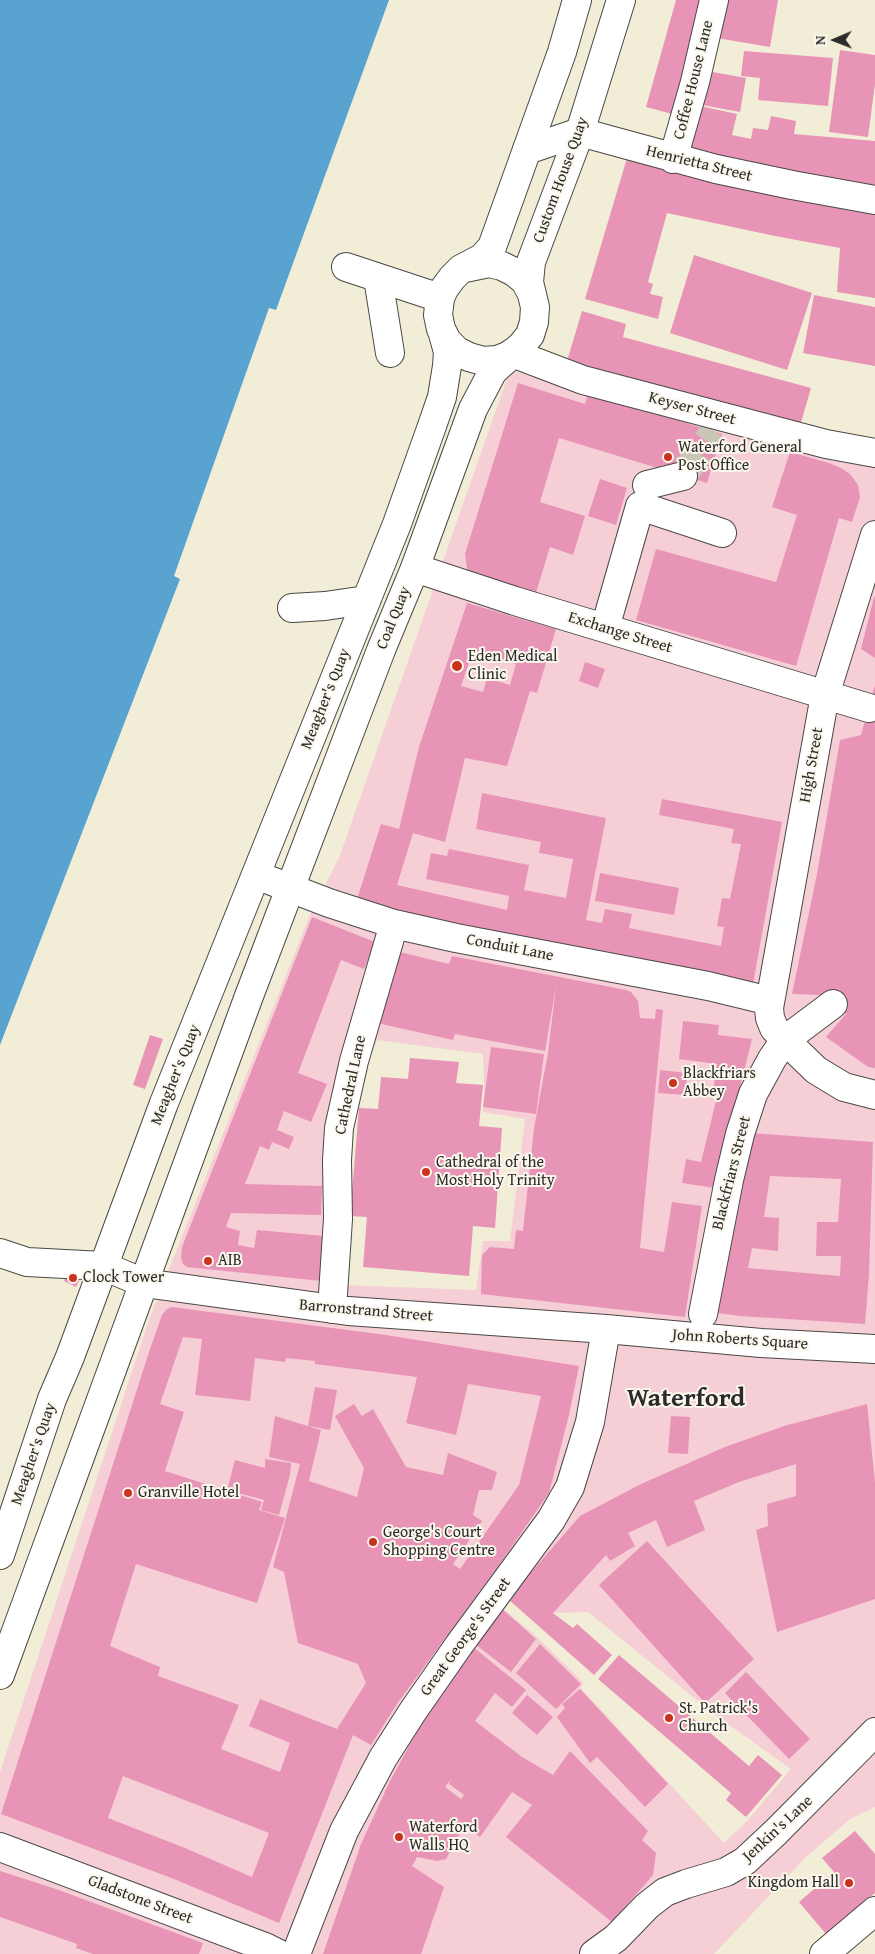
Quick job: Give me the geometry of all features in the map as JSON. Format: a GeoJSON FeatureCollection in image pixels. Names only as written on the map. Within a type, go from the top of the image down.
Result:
{"type":"FeatureCollection","features":[{"type":"Feature","properties":{"kind":"street"},"geometry":{"type":"LineString","coordinates":[[442,331],[438,315],[440,298],[444,289],[461,269],[482,258],[492,247],[562,52],[577,0]]}},
{"type":"Feature","properties":{"kind":"street","name":"Custom House Quay"},"geometry":{"type":"LineString","coordinates":[[511,354],[525,341],[534,322],[535,307],[529,282],[531,262],[580,132],[621,0]]}},
{"type":"Feature","properties":{"kind":"street","name":"Coffee House Lane"},"geometry":{"type":"LineString","coordinates":[[674,159],[695,82],[714,0]]}},
{"type":"Feature","properties":{"kind":"street"},"geometry":{"type":"LineString","coordinates":[[527,150],[580,132]]}},
{"type":"Feature","properties":{"kind":"street","name":"Henrietta Street"},"geometry":{"type":"LineString","coordinates":[[580,132],[674,159],[792,185],[875,200]]}},
{"type":"Feature","properties":{"kind":"street"},"geometry":{"type":"LineString","coordinates":[[461,269],[475,264],[489,263],[502,266],[514,272],[525,281],[532,294]]}},
{"type":"Feature","properties":{"kind":"street"},"geometry":{"type":"LineString","coordinates":[[346,267],[440,298]]}},
{"type":"Feature","properties":{"kind":"street"},"geometry":{"type":"LineString","coordinates":[[378,278],[442,331],[457,351],[469,358],[483,361],[497,360],[511,354]]}},
{"type":"Feature","properties":{"kind":"street"},"geometry":{"type":"LineString","coordinates":[[378,278],[390,353]]}},
{"type":"Feature","properties":{"kind":"street","name":"Coal Quay"},"geometry":{"type":"LineString","coordinates":[[366,600],[442,397],[448,352],[442,331]]}},
{"type":"Feature","properties":{"kind":"street","name":"Coal Quay"},"geometry":{"type":"LineString","coordinates":[[290,888],[381,650],[415,568],[480,394],[493,371],[511,354]]}},
{"type":"Feature","properties":{"kind":"street","name":"Keyser Street"},"geometry":{"type":"LineString","coordinates":[[511,354],[582,380],[716,424],[875,453]]}},
{"type":"Feature","properties":{"kind":"street"},"geometry":{"type":"LineString","coordinates":[[646,485],[684,476]]}},
{"type":"Feature","properties":{"kind":"street"},"geometry":{"type":"LineString","coordinates":[[605,628],[640,506],[722,533]]}},
{"type":"Feature","properties":{"kind":"street","name":"High Street"},"geometry":{"type":"LineString","coordinates":[[875,534],[825,695],[770,1001],[770,1018],[774,1028],[816,1070],[834,1083],[855,1091],[875,1095]]}},
{"type":"Feature","properties":{"kind":"street","name":"Exchange Street"},"geometry":{"type":"LineString","coordinates":[[415,568],[515,601],[868,708]]}},
{"type":"Feature","properties":{"kind":"street"},"geometry":{"type":"LineString","coordinates":[[292,608],[325,606],[366,600]]}},
{"type":"Feature","properties":{"kind":"street","name":"Meagher's Quay"},"geometry":{"type":"LineString","coordinates":[[0,1555],[52,1399],[70,1357],[164,1103],[366,600]]}},
{"type":"Feature","properties":{"kind":"street","name":"Conduit Lane"},"geometry":{"type":"LineString","coordinates":[[256,875],[394,924],[456,938],[708,986],[770,1001]]}},
{"type":"Feature","properties":{"kind":"street"},"geometry":{"type":"LineString","coordinates":[[0,1675],[190,1153],[290,888]]}},
{"type":"Feature","properties":{"kind":"street","name":"Cathedral Lane"},"geometry":{"type":"LineString","coordinates":[[332,1309],[336,1277],[338,1219],[337,1160],[342,1111],[360,1036],[394,924]]}},
{"type":"Feature","properties":{"kind":"street"},"geometry":{"type":"LineString","coordinates":[[785,1040],[833,1004]]}},
{"type":"Feature","properties":{"kind":"street","name":"Blackfriars Street"},"geometry":{"type":"LineString","coordinates":[[703,1314],[720,1220],[747,1111],[762,1076],[785,1040]]}},
{"type":"Feature","properties":{"kind":"street","name":"Barronstrand Street"},"geometry":{"type":"LineString","coordinates":[[0,1253],[27,1262],[103,1266],[144,1283],[332,1309],[597,1328]]}},
{"type":"Feature","properties":{"kind":"street","name":"John Roberts Square"},"geometry":{"type":"LineString","coordinates":[[597,1328],[761,1343],[875,1349]]}},
{"type":"Feature","properties":{"kind":"street","name":"Great George's Street"},"geometry":{"type":"LineString","coordinates":[[296,1954],[344,1831],[383,1758],[459,1645],[551,1520],[570,1487],[590,1422],[597,1328]]}},
{"type":"Feature","properties":{"kind":"street","name":"Jenkin's Lane"},"geometry":{"type":"LineString","coordinates":[[594,1954],[616,1938],[647,1906],[665,1892],[726,1872],[745,1861],[875,1732]]}},
{"type":"Feature","properties":{"kind":"street","name":"Gladstone Street"},"geometry":{"type":"LineString","coordinates":[[0,1847],[265,1947],[279,1954]]}},
{"type":"Feature","properties":{"kind":"street"},"geometry":{"type":"LineString","coordinates":[[824,1954],[875,1911]]}},
{"type":"Feature","properties":{"kind":"shaded area"},"geometry":{"type":"Polygon","coordinates":[[[510,370],[808,452],[875,462],[875,1807],[850,1819],[807,1856],[714,1954],[0,1954],[0,1772],[150,1317],[310,915],[339,858],[510,370]],[[377,1040],[350,1104],[342,1285],[476,1290],[483,1241],[510,1241],[525,1119],[483,1112],[483,1054],[377,1040]],[[515,1580],[498,1604],[538,1638],[583,1682],[581,1688],[724,1843],[747,1821],[791,1769],[714,1714],[588,1612],[553,1613],[515,1580]]]}},
{"type":"Feature","properties":{"kind":"water"},"geometry":{"type":"Polygon","coordinates":[[[0,0],[389,0],[276,310],[269,308],[174,576],[180,579],[0,1045],[0,0]]]}},
{"type":"Feature","properties":{"kind":"building"},"geometry":{"type":"Polygon","coordinates":[[[676,0],[706,0],[676,115],[646,107],[676,0]]]}},
{"type":"Feature","properties":{"kind":"building"},"geometry":{"type":"Polygon","coordinates":[[[723,0],[778,0],[770,47],[717,38],[723,0]]]}},
{"type":"Feature","properties":{"kind":"building"},"geometry":{"type":"Polygon","coordinates":[[[840,50],[875,55],[875,84],[868,137],[829,132],[840,50]]]}},
{"type":"Feature","properties":{"kind":"building"},"geometry":{"type":"Polygon","coordinates":[[[744,51],[833,58],[828,106],[758,100],[760,78],[741,76],[744,51]]]}},
{"type":"Feature","properties":{"kind":"building"},"geometry":{"type":"Polygon","coordinates":[[[707,71],[746,78],[740,112],[702,105],[707,71]]]}},
{"type":"Feature","properties":{"kind":"building"},"geometry":{"type":"Polygon","coordinates":[[[700,106],[737,114],[732,135],[751,139],[753,128],[768,130],[771,116],[796,121],[794,134],[875,141],[875,190],[689,154],[700,106]]]}},
{"type":"Feature","properties":{"kind":"building"},"geometry":{"type":"Polygon","coordinates":[[[627,158],[875,210],[875,298],[837,292],[840,248],[667,213],[648,282],[653,284],[650,294],[663,297],[658,319],[585,299],[627,158]]]}},
{"type":"Feature","properties":{"kind":"building"},"geometry":{"type":"Polygon","coordinates":[[[694,255],[812,293],[787,370],[670,333],[694,255]]]}},
{"type":"Feature","properties":{"kind":"building"},"geometry":{"type":"Polygon","coordinates":[[[814,295],[875,307],[875,366],[803,353],[814,295]]]}},
{"type":"Feature","properties":{"kind":"building"},"geometry":{"type":"Polygon","coordinates":[[[582,311],[626,324],[623,337],[811,388],[800,426],[567,361],[582,311]]]}},
{"type":"Feature","properties":{"kind":"building","name":"Waterford General Post Office"},"geometry":{"type":"Polygon","coordinates":[[[518,383],[585,404],[588,393],[722,434],[707,483],[559,438],[540,502],[585,516],[573,555],[550,547],[535,596],[468,575],[465,554],[518,383]]]}},
{"type":"Feature","properties":{"kind":"building"},"geometry":{"type":"Polygon","coordinates":[[[790,452],[841,468],[850,474],[858,485],[860,497],[852,522],[839,518],[796,666],[636,620],[656,549],[776,582],[797,515],[772,507],[790,452]]]}},
{"type":"Feature","properties":{"kind":"building"},"geometry":{"type":"Polygon","coordinates":[[[600,479],[627,488],[616,525],[588,516],[600,479]]]}},
{"type":"Feature","properties":{"kind":"building"},"geometry":{"type":"Polygon","coordinates":[[[875,597],[875,658],[861,649],[875,597]]]}},
{"type":"Feature","properties":{"kind":"building"},"geometry":{"type":"Polygon","coordinates":[[[467,603],[556,629],[537,693],[530,691],[507,766],[465,758],[445,842],[413,833],[397,885],[507,910],[509,896],[426,879],[431,853],[447,856],[449,849],[529,865],[524,890],[566,898],[573,859],[539,853],[541,842],[476,829],[482,793],[606,818],[586,920],[602,923],[605,909],[632,914],[629,928],[721,946],[724,927],[717,926],[722,898],[730,899],[741,844],[731,843],[734,829],[659,815],[662,799],[782,822],[753,984],[407,915],[357,899],[381,824],[399,829],[419,747],[467,603]],[[473,651],[461,686],[483,692],[487,678],[510,685],[516,664],[473,651]]]}},
{"type":"Feature","properties":{"kind":"building"},"geometry":{"type":"Polygon","coordinates":[[[585,662],[605,669],[598,688],[579,681],[585,662]]]}},
{"type":"Feature","properties":{"kind":"building"},"geometry":{"type":"Polygon","coordinates":[[[875,685],[875,1068],[868,1067],[826,1037],[846,1014],[820,995],[792,994],[817,874],[840,740],[861,735],[875,685]]]}},
{"type":"Feature","properties":{"kind":"building"},"geometry":{"type":"Polygon","coordinates":[[[600,873],[679,888],[674,915],[595,901],[600,873]]]}},
{"type":"Feature","properties":{"kind":"building"},"geometry":{"type":"Polygon","coordinates":[[[312,917],[375,942],[364,969],[341,960],[298,1073],[327,1084],[311,1122],[284,1111],[277,1130],[294,1137],[289,1149],[272,1142],[269,1150],[260,1146],[245,1184],[322,1186],[321,1215],[231,1213],[226,1227],[240,1231],[238,1245],[254,1248],[257,1230],[335,1237],[331,1282],[187,1267],[183,1264],[181,1258],[182,1247],[312,917]]]}},
{"type":"Feature","properties":{"kind":"building"},"geometry":{"type":"Polygon","coordinates":[[[396,951],[449,964],[452,956],[626,990],[631,992],[638,1001],[640,1018],[655,1019],[656,1009],[663,1010],[640,1248],[664,1252],[672,1202],[702,1206],[685,1317],[481,1294],[482,1255],[490,1247],[514,1249],[516,1230],[523,1231],[534,1128],[548,1053],[556,986],[545,1051],[455,1034],[453,1040],[377,1023],[396,951]]]}},
{"type":"Feature","properties":{"kind":"building"},"geometry":{"type":"Polygon","coordinates":[[[683,1021],[719,1025],[718,1035],[752,1039],[715,1188],[682,1183],[686,1159],[701,1162],[718,1093],[713,1092],[717,1064],[679,1059],[683,1021]]]}},
{"type":"Feature","properties":{"kind":"building"},"geometry":{"type":"Polygon","coordinates":[[[150,1035],[163,1039],[145,1089],[133,1085],[150,1035]]]}},
{"type":"Feature","properties":{"kind":"building"},"geometry":{"type":"Polygon","coordinates":[[[491,1047],[544,1054],[536,1114],[483,1107],[491,1047]]]}},
{"type":"Feature","properties":{"kind":"building","name":"Cathedral of the Most Holy Trinity"},"geometry":{"type":"Polygon","coordinates":[[[410,1058],[459,1062],[456,1083],[483,1085],[479,1126],[502,1128],[495,1228],[473,1226],[469,1276],[363,1267],[367,1217],[350,1216],[359,1108],[378,1109],[381,1077],[408,1079],[410,1058]]]}},
{"type":"Feature","properties":{"kind":"building","name":"Blackfriars Abbey"},"geometry":{"type":"Polygon","coordinates":[[[660,1070],[687,1073],[686,1095],[658,1093],[660,1070]]]}},
{"type":"Feature","properties":{"kind":"building"},"geometry":{"type":"Polygon","coordinates":[[[752,1133],[873,1142],[869,1275],[865,1324],[718,1313],[728,1246],[752,1133]],[[770,1176],[764,1217],[779,1218],[778,1251],[752,1248],[748,1268],[840,1276],[841,1256],[816,1256],[817,1222],[838,1222],[841,1179],[770,1176]]]}},
{"type":"Feature","properties":{"kind":"building","name":"Clock Tower"},"geometry":{"type":"Polygon","coordinates":[[[69,1268],[82,1275],[76,1287],[64,1281],[69,1268]]]}},
{"type":"Feature","properties":{"kind":"building"},"geometry":{"type":"Polygon","coordinates":[[[172,1307],[386,1335],[579,1366],[569,1415],[549,1493],[499,1565],[397,1704],[371,1745],[353,1735],[279,1923],[174,1879],[1,1814],[149,1352],[162,1315],[167,1309],[172,1307]],[[183,1337],[160,1404],[184,1412],[165,1471],[262,1502],[259,1510],[285,1518],[257,1603],[136,1564],[110,1646],[160,1667],[158,1676],[239,1705],[221,1749],[280,1772],[290,1743],[249,1726],[260,1699],[337,1729],[366,1683],[358,1664],[298,1643],[284,1572],[273,1567],[300,1464],[269,1457],[275,1416],[321,1430],[309,1481],[357,1497],[364,1468],[335,1416],[354,1404],[362,1416],[373,1409],[406,1467],[443,1475],[448,1453],[497,1472],[492,1490],[479,1490],[473,1515],[482,1521],[453,1564],[460,1569],[519,1485],[541,1396],[468,1384],[456,1435],[406,1423],[417,1377],[315,1364],[315,1361],[286,1358],[285,1362],[255,1358],[250,1401],[195,1395],[202,1339],[183,1337]],[[123,1776],[108,1818],[252,1877],[269,1833],[123,1776]]]}},
{"type":"Feature","properties":{"kind":"building"},"geometry":{"type":"Polygon","coordinates":[[[315,1387],[337,1390],[330,1430],[308,1426],[315,1387]]]}},
{"type":"Feature","properties":{"kind":"building"},"geometry":{"type":"Polygon","coordinates":[[[867,1404],[875,1482],[875,1599],[777,1632],[756,1530],[768,1526],[767,1504],[796,1496],[796,1464],[739,1482],[694,1501],[705,1530],[667,1547],[656,1520],[628,1533],[635,1546],[610,1561],[606,1555],[553,1613],[573,1628],[577,1624],[612,1655],[594,1675],[508,1599],[580,1516],[641,1484],[725,1447],[784,1426],[867,1404]]]}},
{"type":"Feature","properties":{"kind":"building"},"geometry":{"type":"Polygon","coordinates":[[[671,1416],[690,1417],[688,1454],[668,1453],[671,1416]]]}},
{"type":"Feature","properties":{"kind":"building"},"geometry":{"type":"Polygon","coordinates":[[[265,1459],[291,1463],[290,1475],[279,1515],[261,1510],[264,1500],[227,1490],[235,1460],[265,1468],[265,1459]]]}},
{"type":"Feature","properties":{"kind":"building"},"geometry":{"type":"Polygon","coordinates":[[[647,1541],[754,1659],[705,1703],[599,1585],[647,1541]]]}},
{"type":"Feature","properties":{"kind":"building"},"geometry":{"type":"Polygon","coordinates":[[[501,1608],[536,1639],[511,1672],[475,1644],[501,1608]]]}},
{"type":"Feature","properties":{"kind":"building"},"geometry":{"type":"Polygon","coordinates":[[[540,1644],[581,1684],[556,1709],[516,1673],[540,1644]]]}},
{"type":"Feature","properties":{"kind":"building"},"geometry":{"type":"Polygon","coordinates":[[[473,1647],[526,1690],[512,1707],[495,1693],[475,1721],[522,1757],[553,1775],[570,1751],[648,1831],[642,1840],[656,1853],[653,1875],[612,1922],[506,1837],[532,1805],[512,1792],[480,1837],[464,1826],[446,1859],[437,1861],[417,1857],[412,1866],[444,1887],[421,1954],[323,1954],[361,1844],[389,1783],[416,1733],[473,1647]],[[451,1779],[445,1787],[461,1799],[464,1795],[449,1784],[451,1779]]]}},
{"type":"Feature","properties":{"kind":"building","name":"St. Patrick's Church"},"geometry":{"type":"Polygon","coordinates":[[[619,1655],[749,1766],[758,1755],[782,1775],[746,1817],[726,1800],[731,1793],[598,1679],[619,1655]]]}},
{"type":"Feature","properties":{"kind":"building"},"geometry":{"type":"Polygon","coordinates":[[[746,1672],[810,1739],[789,1759],[725,1693],[746,1672]]]}},
{"type":"Feature","properties":{"kind":"building"},"geometry":{"type":"Polygon","coordinates":[[[580,1689],[668,1784],[645,1807],[597,1757],[590,1763],[557,1717],[565,1708],[562,1704],[580,1689]]]}},
{"type":"Feature","properties":{"kind":"building"},"geometry":{"type":"Polygon","coordinates":[[[527,1695],[553,1717],[537,1735],[512,1713],[527,1695]]]}},
{"type":"Feature","properties":{"kind":"building","name":"Kingdom Hall"},"geometry":{"type":"Polygon","coordinates":[[[855,1831],[875,1854],[875,1893],[826,1934],[799,1902],[834,1872],[822,1858],[855,1831]]]}},
{"type":"Feature","properties":{"kind":"building"},"geometry":{"type":"Polygon","coordinates":[[[0,1871],[53,1888],[203,1943],[199,1954],[93,1954],[76,1948],[77,1944],[0,1917],[0,1871]]]}},
{"type":"Feature","properties":{"kind":"tunnel"},"geometry":{"type":"LineString","coordinates":[[683,476],[714,431]]}},
{"type":"Feature","properties":{"kind":"place","name":"Waterford General Post Office"},"geometry":{"type":"Point","coordinates":[668,457]}},
{"type":"Feature","properties":{"kind":"place","name":"Eden Medical Clinic"},"geometry":{"type":"Point","coordinates":[457,666]}},
{"type":"Feature","properties":{"kind":"place","name":"Blackfriars Abbey"},"geometry":{"type":"Point","coordinates":[673,1083]}},
{"type":"Feature","properties":{"kind":"place","name":"Cathedral of the Most Holy Trinity"},"geometry":{"type":"Point","coordinates":[426,1172]}},
{"type":"Feature","properties":{"kind":"place","name":"AIB"},"geometry":{"type":"Point","coordinates":[208,1261]}},
{"type":"Feature","properties":{"kind":"place","name":"Clock Tower"},"geometry":{"type":"Point","coordinates":[73,1278]}},
{"type":"Feature","properties":{"kind":"place","name":"Granville Hotel"},"geometry":{"type":"Point","coordinates":[128,1493]}},
{"type":"Feature","properties":{"kind":"place","name":"George's Court Shopping Centre"},"geometry":{"type":"Point","coordinates":[373,1542]}},
{"type":"Feature","properties":{"kind":"place","name":"St. Patrick's Church"},"geometry":{"type":"Point","coordinates":[669,1718]}},
{"type":"Feature","properties":{"kind":"place","name":"Waterford Walls HQ"},"geometry":{"type":"Point","coordinates":[399,1837]}},
{"type":"Feature","properties":{"kind":"place","name":"Kingdom Hall"},"geometry":{"type":"Point","coordinates":[849,1883]}},
{"type":"Feature","properties":{"kind":"district","name":"Waterford"},"geometry":{"type":"Point","coordinates":[686,1399]}}]}
